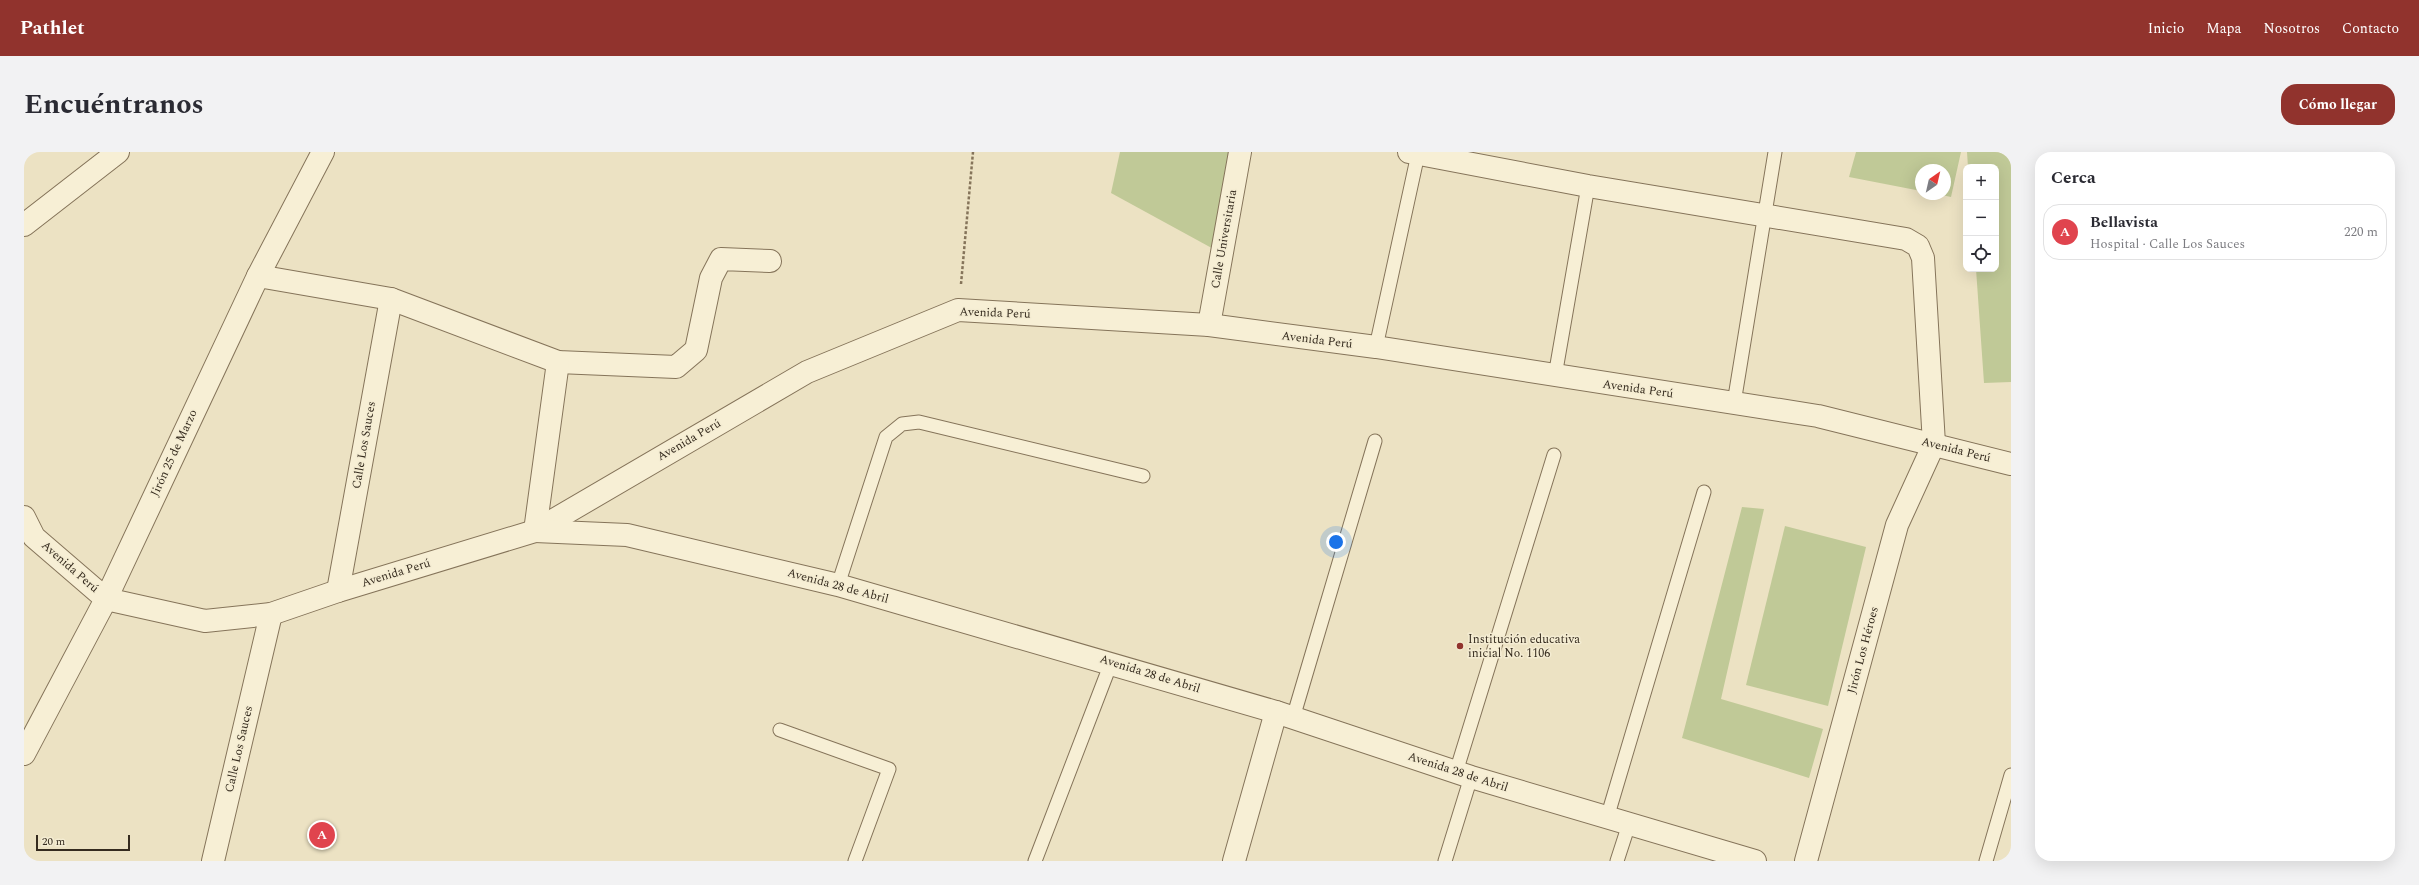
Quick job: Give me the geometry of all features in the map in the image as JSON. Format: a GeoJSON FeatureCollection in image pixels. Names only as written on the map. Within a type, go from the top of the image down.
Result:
{"type":"FeatureCollection","features":[{"type":"Feature","properties":{"kind":"street"},"geometry":{"type":"LineString","coordinates":[[24,225],[118,152]]}},
{"type":"Feature","properties":{"kind":"street","name":"Jirón 25 de Marzo"},"geometry":{"type":"LineString","coordinates":[[24,754],[106,599],[258,276],[323,152]]}},
{"type":"Feature","properties":{"kind":"street","name":"Calle Universitaria"},"geometry":{"type":"LineString","coordinates":[[1209,326],[1240,152]]}},
{"type":"Feature","properties":{"kind":"street"},"geometry":{"type":"LineString","coordinates":[[1413,153],[1588,186],[1906,239],[1918,246],[1923,258],[1934,444]]}},
{"type":"Feature","properties":{"kind":"street"},"geometry":{"type":"LineString","coordinates":[[258,276],[391,299],[558,362],[676,367],[696,350],[711,278],[721,259],[770,261]]}},
{"type":"Feature","properties":{"kind":"street","name":"Calle Los Sauces"},"geometry":{"type":"LineString","coordinates":[[338,591],[391,299]]}},
{"type":"Feature","properties":{"kind":"street","name":"Avenida Perú"},"geometry":{"type":"LineString","coordinates":[[24,517],[34,536],[106,599],[205,621],[271,614],[338,591],[535,531],[807,372],[958,310],[1209,326],[1376,347],[1818,416],[2011,464]]}},
{"type":"Feature","properties":{"kind":"street"},"geometry":{"type":"LineString","coordinates":[[535,531],[558,362]]}},
{"type":"Feature","properties":{"kind":"street","name":"Jirón Los Héroes"},"geometry":{"type":"LineString","coordinates":[[1806,861],[1897,525],[1934,444]]}},
{"type":"Feature","properties":{"kind":"street","name":"Avenida 28 de Abril"},"geometry":{"type":"LineString","coordinates":[[535,531],[627,535],[838,585],[1110,662],[1285,715],[1463,775],[1755,861]]}},
{"type":"Feature","properties":{"kind":"street","name":"Calle Los Sauces"},"geometry":{"type":"LineString","coordinates":[[213,861],[271,614]]}},
{"type":"Feature","properties":{"kind":"street"},"geometry":{"type":"LineString","coordinates":[[1234,861],[1285,715]]}},
{"type":"Feature","properties":{"kind":"lane"},"geometry":{"type":"LineString","coordinates":[[1734,403],[1775,152]]}},
{"type":"Feature","properties":{"kind":"lane"},"geometry":{"type":"LineString","coordinates":[[1376,347],[1413,153]]}},
{"type":"Feature","properties":{"kind":"lane"},"geometry":{"type":"LineString","coordinates":[[1555,376],[1588,186]]}},
{"type":"Feature","properties":{"kind":"lane"},"geometry":{"type":"LineString","coordinates":[[838,585],[886,437],[902,424],[919,422],[1143,476]]}},
{"type":"Feature","properties":{"kind":"lane"},"geometry":{"type":"LineString","coordinates":[[1285,715],[1375,441]]}},
{"type":"Feature","properties":{"kind":"lane"},"geometry":{"type":"LineString","coordinates":[[1445,861],[1463,775],[1554,455]]}},
{"type":"Feature","properties":{"kind":"lane"},"geometry":{"type":"LineString","coordinates":[[1607,818],[1704,492]]}},
{"type":"Feature","properties":{"kind":"lane"},"geometry":{"type":"LineString","coordinates":[[1034,861],[1110,662]]}},
{"type":"Feature","properties":{"kind":"lane"},"geometry":{"type":"LineString","coordinates":[[780,730],[889,769],[855,861]]}},
{"type":"Feature","properties":{"kind":"lane"},"geometry":{"type":"LineString","coordinates":[[1986,861],[2011,775]]}},
{"type":"Feature","properties":{"kind":"lane"},"geometry":{"type":"LineString","coordinates":[[1617,861],[1629,824]]}},
{"type":"Feature","properties":{"kind":"path"},"geometry":{"type":"LineString","coordinates":[[958,310],[973,152]]}},
{"type":"Feature","properties":{"kind":"green space"},"geometry":{"type":"Polygon","coordinates":[[[1120,152],[1249,152],[1219,252],[1111,193],[1120,152]]]}},
{"type":"Feature","properties":{"kind":"green space"},"geometry":{"type":"Polygon","coordinates":[[[1856,152],[1961,152],[1951,197],[1951,164],[1915,164],[1915,190],[1849,177],[1856,152]]]}},
{"type":"Feature","properties":{"kind":"green space"},"geometry":{"type":"Polygon","coordinates":[[[1967,152],[2011,152],[2011,382],[1984,383],[1976,272],[1999,272],[1999,164],[1968,164],[1967,152]]]}},
{"type":"Feature","properties":{"kind":"green space"},"geometry":{"type":"Polygon","coordinates":[[[1742,507],[1764,509],[1721,699],[1823,729],[1809,778],[1682,738],[1742,507]]]}},
{"type":"Feature","properties":{"kind":"green space"},"geometry":{"type":"Polygon","coordinates":[[[1785,526],[1866,547],[1828,706],[1746,685],[1785,526]]]}},
{"type":"Feature","properties":{"kind":"place","name":"Institución educativa inicial No. 1106"},"geometry":{"type":"Point","coordinates":[1460,646]}},
{"type":"Feature","properties":{"kind":"place","name":"Bellavista"},"geometry":{"type":"Point","coordinates":[322,835]}}]}
